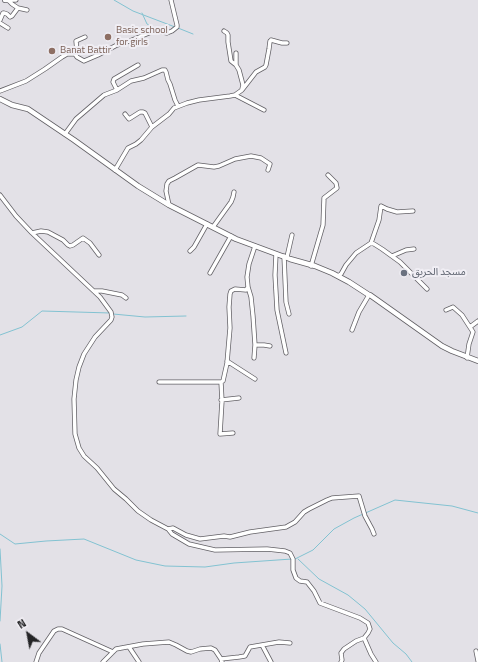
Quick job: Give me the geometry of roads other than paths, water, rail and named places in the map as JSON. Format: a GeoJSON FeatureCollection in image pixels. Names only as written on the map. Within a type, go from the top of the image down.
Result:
{"type":"FeatureCollection","features":[{"type":"Feature","properties":{"kind":"street"},"geometry":{"type":"LineString","coordinates":[[5,0],[16,0]]}},
{"type":"Feature","properties":{"kind":"street"},"geometry":{"type":"LineString","coordinates":[[8,0],[18,8],[27,10]]}},
{"type":"Feature","properties":{"kind":"street"},"geometry":{"type":"LineString","coordinates":[[85,37],[76,41],[77,57],[84,61],[117,45],[154,31],[158,30],[167,33],[172,31],[177,27],[177,25],[171,0]]}},
{"type":"Feature","properties":{"kind":"street"},"geometry":{"type":"LineString","coordinates":[[8,28],[0,22],[3,13],[4,12],[10,17],[18,8]]}},
{"type":"Feature","properties":{"kind":"street"},"geometry":{"type":"LineString","coordinates":[[224,31],[228,35],[230,61],[236,65],[239,70],[243,85],[242,90]]}},
{"type":"Feature","properties":{"kind":"street"},"geometry":{"type":"LineString","coordinates":[[115,170],[128,148],[141,140],[152,127],[169,114],[174,108],[199,100],[235,95],[242,90],[256,72],[265,67],[270,40],[287,43]]}},
{"type":"Feature","properties":{"kind":"street"},"geometry":{"type":"LineString","coordinates":[[0,91],[26,81],[67,54],[77,53]]}},
{"type":"Feature","properties":{"kind":"street"},"geometry":{"type":"LineString","coordinates":[[236,53],[236,65]]}},
{"type":"Feature","properties":{"kind":"street"},"geometry":{"type":"LineString","coordinates":[[117,90],[113,82],[114,79],[138,65]]}},
{"type":"Feature","properties":{"kind":"street"},"geometry":{"type":"LineString","coordinates":[[65,134],[76,119],[104,95],[131,82],[162,70],[165,70],[178,106]]}},
{"type":"Feature","properties":{"kind":"street"},"geometry":{"type":"LineString","coordinates":[[235,95],[264,110]]}},
{"type":"Feature","properties":{"kind":"street"},"geometry":{"type":"LineString","coordinates":[[0,98],[28,109],[138,186],[169,205],[231,236],[338,276],[370,295],[442,346],[467,358],[478,361]]}},
{"type":"Feature","properties":{"kind":"street"},"geometry":{"type":"LineString","coordinates":[[125,114],[129,119],[140,112],[143,112],[145,113],[152,127]]}},
{"type":"Feature","properties":{"kind":"street"},"geometry":{"type":"LineString","coordinates":[[169,205],[166,191],[169,181],[198,165],[214,167],[235,159],[251,156],[261,158],[270,164],[268,170]]}},
{"type":"Feature","properties":{"kind":"street"},"geometry":{"type":"LineString","coordinates":[[311,266],[323,225],[324,198],[337,188],[336,184],[328,175]]}},
{"type":"Feature","properties":{"kind":"street"},"geometry":{"type":"LineString","coordinates":[[213,227],[231,202],[234,192]]}},
{"type":"Feature","properties":{"kind":"street"},"geometry":{"type":"LineString","coordinates":[[0,195],[16,216],[32,233],[94,291],[111,312],[111,320],[88,346],[81,361],[74,389],[75,434],[79,448],[84,456],[97,468],[114,489],[138,511],[189,544],[216,550],[267,549],[280,550],[290,553],[293,559],[293,570],[296,578],[300,581],[307,582],[314,591],[320,603],[360,618],[368,623],[370,629],[364,638],[356,641],[344,649],[341,653],[341,662]]}},
{"type":"Feature","properties":{"kind":"street"},"geometry":{"type":"LineString","coordinates":[[338,276],[356,253],[371,243],[379,220],[381,206],[397,212],[413,211]]}},
{"type":"Feature","properties":{"kind":"street"},"geometry":{"type":"LineString","coordinates":[[190,251],[194,247],[207,224]]}},
{"type":"Feature","properties":{"kind":"street"},"geometry":{"type":"LineString","coordinates":[[32,233],[41,231],[48,232],[63,240],[70,246],[73,246],[83,238],[89,241],[99,255]]}},
{"type":"Feature","properties":{"kind":"street"},"geometry":{"type":"LineString","coordinates":[[289,314],[286,302],[285,257],[292,235]]}},
{"type":"Feature","properties":{"kind":"street"},"geometry":{"type":"LineString","coordinates":[[210,273],[231,236]]}},
{"type":"Feature","properties":{"kind":"street"},"geometry":{"type":"LineString","coordinates":[[371,243],[400,262],[427,289]]}},
{"type":"Feature","properties":{"kind":"street"},"geometry":{"type":"LineString","coordinates":[[254,358],[255,345],[253,311],[247,275],[255,246]]}},
{"type":"Feature","properties":{"kind":"street"},"geometry":{"type":"LineString","coordinates":[[392,256],[406,250],[414,249]]}},
{"type":"Feature","properties":{"kind":"street"},"geometry":{"type":"LineString","coordinates":[[276,254],[275,275],[277,310],[286,353]]}},
{"type":"Feature","properties":{"kind":"street"},"geometry":{"type":"LineString","coordinates":[[233,433],[220,434],[221,382],[227,361],[230,334],[230,294],[231,291],[235,289],[246,290],[248,287]]}},
{"type":"Feature","properties":{"kind":"street"},"geometry":{"type":"LineString","coordinates":[[94,291],[102,291],[126,298]]}},
{"type":"Feature","properties":{"kind":"street"},"geometry":{"type":"LineString","coordinates":[[352,330],[368,295]]}},
{"type":"Feature","properties":{"kind":"street"},"geometry":{"type":"LineString","coordinates":[[446,310],[453,307],[462,315],[473,332],[467,358]]}},
{"type":"Feature","properties":{"kind":"street"},"geometry":{"type":"LineString","coordinates":[[470,327],[478,321]]}},
{"type":"Feature","properties":{"kind":"street"},"geometry":{"type":"LineString","coordinates":[[255,345],[264,344],[270,346]]}},
{"type":"Feature","properties":{"kind":"street"},"geometry":{"type":"LineString","coordinates":[[227,361],[255,379]]}},
{"type":"Feature","properties":{"kind":"street"},"geometry":{"type":"LineString","coordinates":[[159,382],[221,382]]}},
{"type":"Feature","properties":{"kind":"street"},"geometry":{"type":"LineString","coordinates":[[221,400],[238,398]]}},
{"type":"Feature","properties":{"kind":"street"},"geometry":{"type":"LineString","coordinates":[[168,529],[173,528],[186,535],[200,539],[224,536],[230,537],[250,532],[286,527],[295,522],[304,512],[327,500],[332,498],[359,496],[365,516],[374,534]]}},
{"type":"Feature","properties":{"kind":"street"},"geometry":{"type":"LineString","coordinates":[[36,662],[39,653],[54,631],[58,629],[62,629],[113,652]]}},
{"type":"Feature","properties":{"kind":"street"},"geometry":{"type":"LineString","coordinates":[[364,638],[376,662]]}},
{"type":"Feature","properties":{"kind":"street"},"geometry":{"type":"LineString","coordinates":[[103,662],[116,650],[143,644],[169,642],[191,652],[211,648],[215,650],[221,660],[245,656],[250,647],[279,642],[290,643]]}},
{"type":"Feature","properties":{"kind":"street"},"geometry":{"type":"LineString","coordinates":[[262,645],[271,662]]}},
{"type":"Feature","properties":{"kind":"street"},"geometry":{"type":"LineString","coordinates":[[129,647],[139,662]]}},
{"type":"Feature","properties":{"kind":"street"},"geometry":{"type":"LineString","coordinates":[[476,651],[478,661]]}},
{"type":"Feature","properties":{"kind":"waterway"},"geometry":{"type":"LineString","coordinates":[[114,0],[133,11],[175,27]]}},
{"type":"Feature","properties":{"kind":"waterway"},"geometry":{"type":"LineString","coordinates":[[142,13],[147,24],[156,29]]}},
{"type":"Feature","properties":{"kind":"waterway"},"geometry":{"type":"LineString","coordinates":[[178,28],[193,34]]}},
{"type":"Feature","properties":{"kind":"waterway"},"geometry":{"type":"LineString","coordinates":[[0,335],[22,327],[42,311],[110,313]]}},
{"type":"Feature","properties":{"kind":"waterway"},"geometry":{"type":"LineString","coordinates":[[113,314],[145,317],[186,316]]}},
{"type":"Feature","properties":{"kind":"waterway"},"geometry":{"type":"LineString","coordinates":[[295,559],[313,550],[334,529],[354,518],[395,500],[452,506],[478,513]]}},
{"type":"Feature","properties":{"kind":"waterway"},"geometry":{"type":"LineString","coordinates":[[0,534],[15,544],[84,539],[136,560],[165,566],[205,567],[234,563],[292,559]]}},
{"type":"Feature","properties":{"kind":"waterway"},"geometry":{"type":"LineString","coordinates":[[0,549],[2,586],[0,621]]}},
{"type":"Feature","properties":{"kind":"waterway"},"geometry":{"type":"LineString","coordinates":[[298,559],[319,579],[348,595],[365,609],[393,643],[406,654],[412,662]]}},
{"type":"Feature","properties":{"kind":"waterway"},"geometry":{"type":"LineString","coordinates":[[0,644],[2,662]]}},
{"type":"Feature","properties":{"kind":"place","name":"Basic school for girls"},"geometry":{"type":"Point","coordinates":[108,37]}},
{"type":"Feature","properties":{"kind":"place","name":"Banat Battir"},"geometry":{"type":"Point","coordinates":[52,51]}},
{"type":"Feature","properties":{"kind":"place","name":"مسجد الحريق"},"geometry":{"type":"Point","coordinates":[404,273]}}]}
